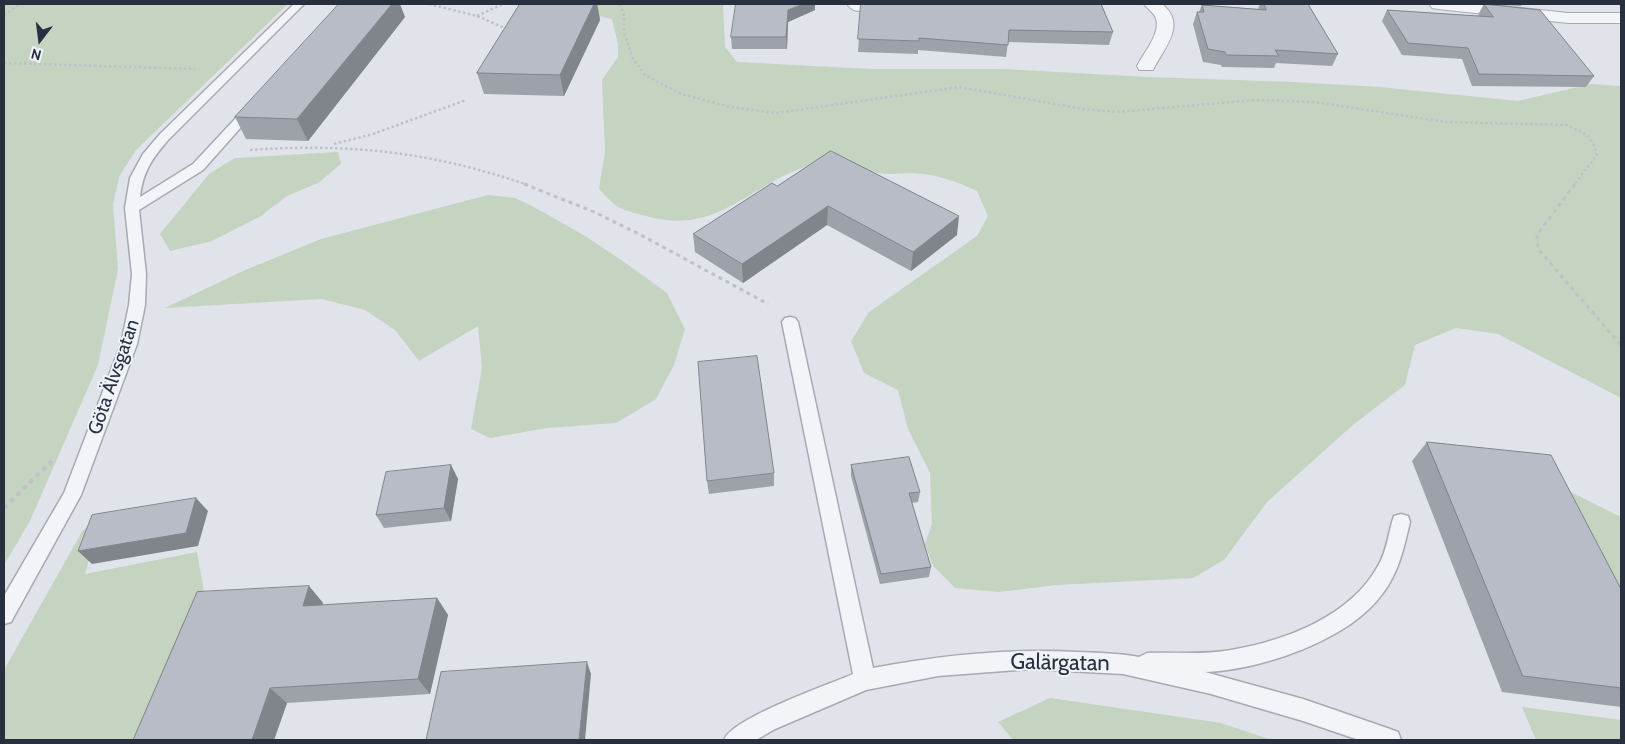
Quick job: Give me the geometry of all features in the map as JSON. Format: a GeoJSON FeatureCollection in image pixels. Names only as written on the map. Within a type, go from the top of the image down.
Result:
{"type":"FeatureCollection","features":[{"type":"Feature","properties":{"kind":"street"},"geometry":{"type":"LineString","coordinates":[[1146,66],[1160,39],[1166,22],[1152,4]]}},
{"type":"Feature","properties":{"kind":"street"},"geometry":{"type":"LineString","coordinates":[[1438,4],[1568,18],[1621,18]]}},
{"type":"Feature","properties":{"kind":"lane","name":"Göta Älvsgatan"},"geometry":{"type":"LineString","coordinates":[[4,615],[72,495],[129,344],[138,305],[138,274],[132,208],[136,178],[147,157],[164,137],[299,4]]}},
{"type":"Feature","properties":{"kind":"lane"},"geometry":{"type":"LineString","coordinates":[[132,208],[198,167],[258,101]]}},
{"type":"Feature","properties":{"kind":"lane"},"geometry":{"type":"LineString","coordinates":[[790,322],[865,680]]}},
{"type":"Feature","properties":{"kind":"lane"},"geometry":{"type":"LineString","coordinates":[[1124,664],[1230,660],[1279,647],[1329,626],[1361,606],[1387,570],[1401,522]]}},
{"type":"Feature","properties":{"kind":"lane","name":"Galärgatan"},"geometry":{"type":"LineString","coordinates":[[735,740],[767,721],[865,680],[938,666],[1030,659],[1124,664],[1220,686],[1303,710],[1390,740]]}},
{"type":"Feature","properties":{"kind":"path"},"geometry":{"type":"LineString","coordinates":[[4,15],[20,4]]}},
{"type":"Feature","properties":{"kind":"path"},"geometry":{"type":"LineString","coordinates":[[430,4],[477,16],[505,28]]}},
{"type":"Feature","properties":{"kind":"path"},"geometry":{"type":"LineString","coordinates":[[477,16],[503,4]]}},
{"type":"Feature","properties":{"kind":"path"},"geometry":{"type":"LineString","coordinates":[[620,4],[624,16],[624,32],[633,59],[645,75],[681,94],[731,107],[776,113],[815,109],[959,86],[1082,110],[1117,112],[1272,101],[1323,103],[1446,122],[1567,125],[1584,131],[1594,142],[1598,155],[1537,234],[1538,249],[1621,345]]}},
{"type":"Feature","properties":{"kind":"path"},"geometry":{"type":"LineString","coordinates":[[4,63],[232,70]]}},
{"type":"Feature","properties":{"kind":"path"},"geometry":{"type":"LineString","coordinates":[[330,145],[374,134],[466,100]]}},
{"type":"Feature","properties":{"kind":"path"},"geometry":{"type":"LineString","coordinates":[[198,167],[236,152],[330,145],[415,153],[499,176],[557,195],[640,234],[780,311],[790,322]]}},
{"type":"Feature","properties":{"kind":"green space"},"geometry":{"type":"Polygon","coordinates":[[[4,4],[288,4],[136,150],[119,177],[113,204],[118,269],[98,365],[30,521],[4,565],[4,4]]]}},
{"type":"Feature","properties":{"kind":"green space"},"geometry":{"type":"Polygon","coordinates":[[[547,4],[723,4],[725,47],[737,62],[873,69],[1004,69],[1148,77],[1293,82],[1380,87],[1518,101],[1591,84],[1621,86],[1621,398],[1498,334],[1456,328],[1415,345],[1405,385],[1354,424],[1267,502],[1224,560],[1193,578],[1057,585],[999,592],[955,588],[933,566],[925,544],[932,524],[930,473],[908,429],[898,390],[864,373],[851,341],[869,312],[977,236],[988,216],[977,191],[938,176],[912,173],[882,174],[841,163],[826,162],[796,170],[717,213],[696,219],[672,221],[625,210],[615,205],[599,189],[605,152],[602,80],[618,57],[618,44],[612,19],[547,4]]]}},
{"type":"Feature","properties":{"kind":"green space"},"geometry":{"type":"Polygon","coordinates":[[[338,152],[341,164],[318,183],[287,196],[261,216],[212,241],[170,251],[160,234],[209,174],[235,158],[338,152]]]}},
{"type":"Feature","properties":{"kind":"green space"},"geometry":{"type":"Polygon","coordinates":[[[488,195],[515,198],[532,206],[587,237],[667,293],[685,329],[674,365],[656,399],[616,423],[547,428],[490,438],[471,429],[482,368],[478,326],[419,361],[395,330],[365,310],[322,299],[165,308],[243,271],[321,239],[488,195]]]}},
{"type":"Feature","properties":{"kind":"green space"},"geometry":{"type":"Polygon","coordinates":[[[1546,480],[1621,517],[1621,623],[1546,480]]]}},
{"type":"Feature","properties":{"kind":"green space"},"geometry":{"type":"Polygon","coordinates":[[[99,524],[85,574],[197,552],[205,597],[137,740],[4,740],[4,670],[83,530],[99,524]]]}},
{"type":"Feature","properties":{"kind":"green space"},"geometry":{"type":"Polygon","coordinates":[[[1050,698],[1221,723],[1272,740],[1013,740],[998,722],[1050,698]]]}},
{"type":"Feature","properties":{"kind":"green space"},"geometry":{"type":"Polygon","coordinates":[[[1522,707],[1621,720],[1621,740],[1536,740],[1522,707]]]}},
{"type":"Feature","properties":{"kind":"building"},"geometry":{"type":"Polygon","coordinates":[[[339,4],[392,4],[297,119],[235,117],[339,4]]]}},
{"type":"Feature","properties":{"kind":"building"},"geometry":{"type":"Polygon","coordinates":[[[520,4],[594,4],[560,75],[477,73],[520,4]]]}},
{"type":"Feature","properties":{"kind":"building"},"geometry":{"type":"Polygon","coordinates":[[[736,4],[803,4],[788,10],[786,37],[731,37],[736,4]]]}},
{"type":"Feature","properties":{"kind":"building"},"geometry":{"type":"Polygon","coordinates":[[[861,4],[1101,4],[1113,32],[1009,30],[1008,45],[919,38],[919,41],[858,39],[861,4]]]}},
{"type":"Feature","properties":{"kind":"building"},"geometry":{"type":"Polygon","coordinates":[[[1264,4],[1308,4],[1338,54],[1275,50],[1279,56],[1226,55],[1225,52],[1208,49],[1197,12],[1204,12],[1202,5],[1266,10],[1264,4]]]}},
{"type":"Feature","properties":{"kind":"building"},"geometry":{"type":"Polygon","coordinates":[[[1484,4],[1540,10],[1594,76],[1479,74],[1468,48],[1408,43],[1387,10],[1493,17],[1484,4]]]}},
{"type":"Feature","properties":{"kind":"building"},"geometry":{"type":"Polygon","coordinates":[[[831,151],[959,216],[913,252],[828,206],[742,264],[693,234],[772,183],[777,186],[831,151]]]}},
{"type":"Feature","properties":{"kind":"building"},"geometry":{"type":"Polygon","coordinates":[[[757,356],[774,473],[707,481],[698,362],[757,356]]]}},
{"type":"Feature","properties":{"kind":"building"},"geometry":{"type":"Polygon","coordinates":[[[1427,442],[1551,455],[1621,589],[1621,688],[1523,676],[1427,442]]]}},
{"type":"Feature","properties":{"kind":"building"},"geometry":{"type":"Polygon","coordinates":[[[909,457],[920,492],[909,493],[931,567],[881,574],[851,465],[909,457]]]}},
{"type":"Feature","properties":{"kind":"building"},"geometry":{"type":"Polygon","coordinates":[[[451,465],[444,508],[376,515],[386,472],[451,465]]]}},
{"type":"Feature","properties":{"kind":"building"},"geometry":{"type":"Polygon","coordinates":[[[196,498],[186,533],[78,551],[92,515],[196,498]]]}},
{"type":"Feature","properties":{"kind":"building"},"geometry":{"type":"Polygon","coordinates":[[[309,586],[303,606],[437,598],[418,679],[270,688],[252,740],[133,740],[197,592],[309,586]]]}},
{"type":"Feature","properties":{"kind":"building"},"geometry":{"type":"Polygon","coordinates":[[[587,662],[579,740],[426,740],[441,672],[587,662]]]}}]}
